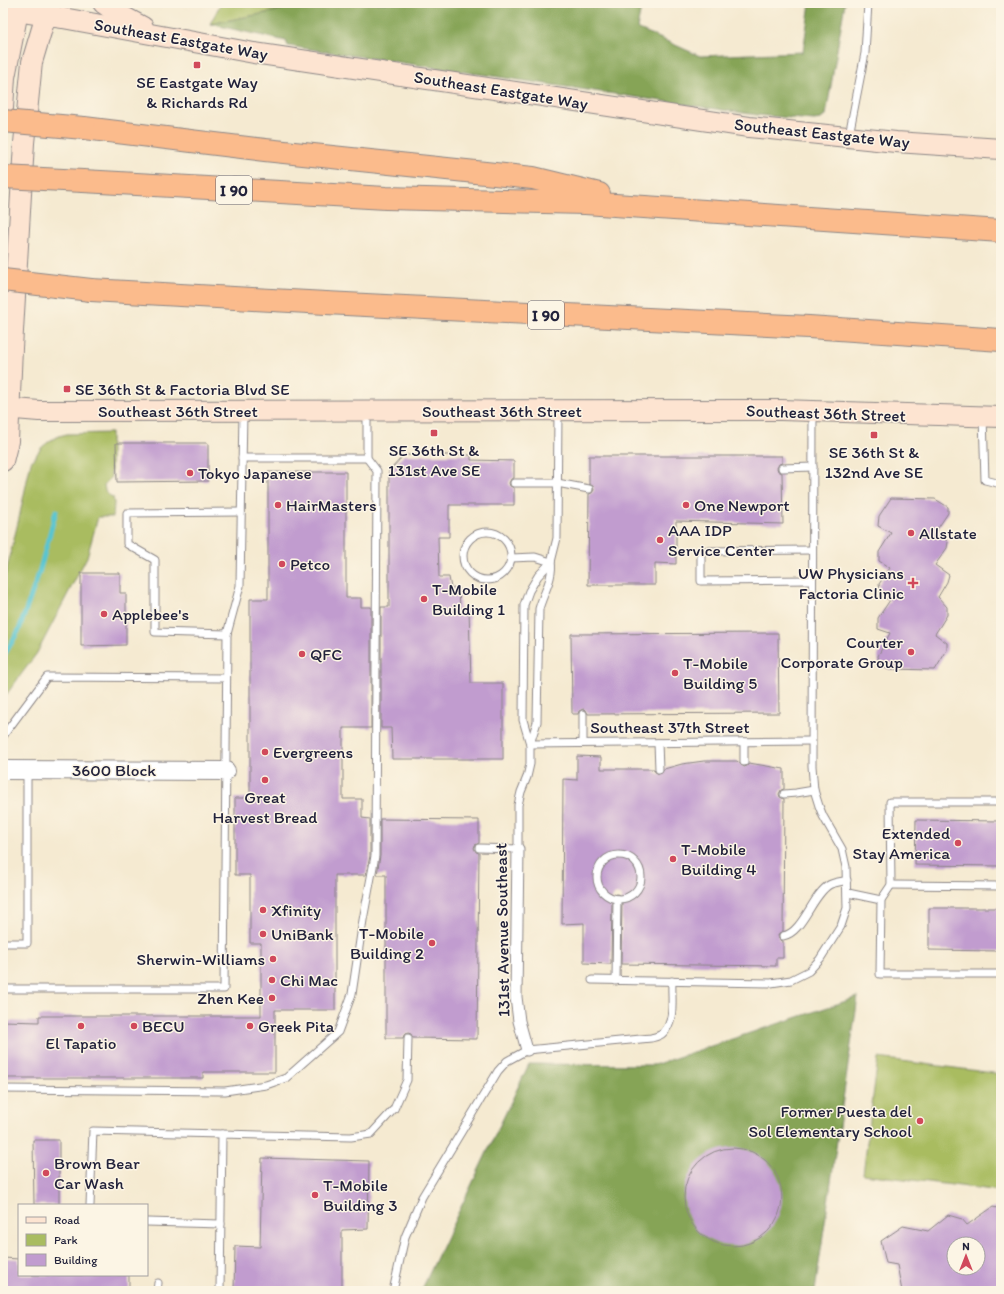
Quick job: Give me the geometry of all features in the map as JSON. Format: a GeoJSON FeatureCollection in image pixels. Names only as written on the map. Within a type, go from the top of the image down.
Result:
{"type":"FeatureCollection","features":[{"type":"Feature","properties":{"kind":"highway"},"geometry":{"type":"LineString","coordinates":[[3,121],[84,128],[280,152],[533,178],[652,208]]}},
{"type":"Feature","properties":{"kind":"highway","name":"I 90"},"geometry":{"type":"LineString","coordinates":[[3,177],[386,198],[585,203],[1001,231]]}},
{"type":"Feature","properties":{"kind":"highway","name":"I 90"},"geometry":{"type":"LineString","coordinates":[[3,280],[91,290],[809,327],[1001,340]]}},
{"type":"Feature","properties":{"kind":"highway"},"geometry":{"type":"LineString","coordinates":[[3,289],[91,290]]}},
{"type":"Feature","properties":{"kind":"main road"},"geometry":{"type":"LineString","coordinates":[[103,3],[117,13],[163,37]]}},
{"type":"Feature","properties":{"kind":"main road"},"geometry":{"type":"LineString","coordinates":[[3,108],[5,77],[14,7]]}},
{"type":"Feature","properties":{"kind":"main road","name":"Southeast Eastgate Way"},"geometry":{"type":"LineString","coordinates":[[14,7],[49,9],[163,37],[260,54],[749,127],[896,142],[1001,149]]}},
{"type":"Feature","properties":{"kind":"main road"},"geometry":{"type":"LineString","coordinates":[[3,461],[7,448],[6,408],[24,143],[32,62],[49,9]]}},
{"type":"Feature","properties":{"kind":"main road","name":"Southeast 36th Street"},"geometry":{"type":"LineString","coordinates":[[6,408],[39,411],[243,412],[367,410],[813,411],[992,417]]}},
{"type":"Feature","properties":{"kind":"street","name":"3600 Block"},"geometry":{"type":"LineString","coordinates":[[3,770],[226,771]]}},
{"type":"Feature","properties":{"kind":"street","name":"131st Avenue Southeast"},"geometry":{"type":"LineString","coordinates":[[518,849],[516,997],[519,1021],[527,1050]]}},
{"type":"Feature","properties":{"kind":"lane"},"geometry":{"type":"LineString","coordinates":[[848,137],[865,53],[868,3]]}},
{"type":"Feature","properties":{"kind":"lane"},"geometry":{"type":"LineString","coordinates":[[3,1089],[225,1091],[266,1084],[286,1078],[338,1032],[352,994],[362,920],[375,856],[377,471],[367,458],[367,410]]}},
{"type":"Feature","properties":{"kind":"lane","name":"131st Avenue Southeast"},"geometry":{"type":"LineString","coordinates":[[530,744],[537,722],[539,609],[550,579],[552,568],[551,562],[557,538],[558,410]]}},
{"type":"Feature","properties":{"kind":"lane"},"geometry":{"type":"LineString","coordinates":[[592,980],[771,983],[791,980],[809,971],[820,959],[841,926],[847,908],[848,894],[846,867],[842,849],[823,816],[814,790],[812,766],[813,411]]}},
{"type":"Feature","properties":{"kind":"lane"},"geometry":{"type":"LineString","coordinates":[[3,989],[224,989],[227,634],[240,586],[243,412]]}},
{"type":"Feature","properties":{"kind":"lane"},"geometry":{"type":"LineString","coordinates":[[992,417],[985,480],[1001,484]]}},
{"type":"Feature","properties":{"kind":"lane"},"geometry":{"type":"LineString","coordinates":[[242,458],[367,458]]}},
{"type":"Feature","properties":{"kind":"lane"},"geometry":{"type":"LineString","coordinates":[[782,468],[813,467]]}},
{"type":"Feature","properties":{"kind":"lane"},"geometry":{"type":"LineString","coordinates":[[514,482],[557,483],[589,489]]}},
{"type":"Feature","properties":{"kind":"lane"},"geometry":{"type":"LineString","coordinates":[[227,634],[156,632],[155,560],[127,544],[127,513],[241,512]]}},
{"type":"Feature","properties":{"kind":"lane"},"geometry":{"type":"LineString","coordinates":[[478,533],[494,533],[502,536],[507,542],[511,558],[505,572],[499,577],[491,580],[484,580],[476,578],[470,573],[465,566],[463,551],[466,543],[471,537],[478,533]]}},
{"type":"Feature","properties":{"kind":"lane"},"geometry":{"type":"LineString","coordinates":[[812,550],[701,551],[701,581],[812,580]]}},
{"type":"Feature","properties":{"kind":"lane"},"geometry":{"type":"LineString","coordinates":[[511,558],[534,557],[551,562]]}},
{"type":"Feature","properties":{"kind":"lane","name":"131st Avenue Southeast"},"geometry":{"type":"LineString","coordinates":[[518,849],[518,805],[530,764],[530,744],[523,720],[524,605],[529,591],[538,576],[551,562]]}},
{"type":"Feature","properties":{"kind":"lane"},"geometry":{"type":"LineString","coordinates":[[3,736],[47,677],[226,678]]}},
{"type":"Feature","properties":{"kind":"lane"},"geometry":{"type":"LineString","coordinates":[[583,714],[583,743]]}},
{"type":"Feature","properties":{"kind":"lane","name":"Southeast 37th Street"},"geometry":{"type":"LineString","coordinates":[[530,744],[811,741]]}},
{"type":"Feature","properties":{"kind":"lane"},"geometry":{"type":"LineString","coordinates":[[658,742],[659,769]]}},
{"type":"Feature","properties":{"kind":"lane"},"geometry":{"type":"LineString","coordinates":[[744,742],[744,762]]}},
{"type":"Feature","properties":{"kind":"lane"},"geometry":{"type":"LineString","coordinates":[[3,943],[27,943],[27,770]]}},
{"type":"Feature","properties":{"kind":"lane"},"geometry":{"type":"LineString","coordinates":[[784,794],[796,794],[814,790]]}},
{"type":"Feature","properties":{"kind":"lane"},"geometry":{"type":"LineString","coordinates":[[1001,802],[890,802],[891,885],[881,900],[880,974],[1001,974]]}},
{"type":"Feature","properties":{"kind":"lane"},"geometry":{"type":"LineString","coordinates":[[479,848],[518,849]]}},
{"type":"Feature","properties":{"kind":"lane"},"geometry":{"type":"LineString","coordinates":[[621,855],[630,857],[636,863],[640,870],[641,879],[633,894],[625,898],[617,899],[608,896],[602,891],[598,883],[597,875],[600,866],[605,860],[613,856],[621,855]]}},
{"type":"Feature","properties":{"kind":"lane"},"geometry":{"type":"LineString","coordinates":[[783,936],[795,931],[828,885],[847,880]]}},
{"type":"Feature","properties":{"kind":"lane"},"geometry":{"type":"LineString","coordinates":[[891,885],[1001,886]]}},
{"type":"Feature","properties":{"kind":"lane"},"geometry":{"type":"LineString","coordinates":[[848,894],[881,900]]}},
{"type":"Feature","properties":{"kind":"lane"},"geometry":{"type":"LineString","coordinates":[[616,981],[617,899]]}},
{"type":"Feature","properties":{"kind":"lane"},"geometry":{"type":"LineString","coordinates":[[393,1291],[405,1237],[422,1197],[498,1071],[507,1061],[527,1050],[651,1038],[662,1034],[668,1027],[672,1017],[672,981]]}},
{"type":"Feature","properties":{"kind":"lane"},"geometry":{"type":"LineString","coordinates":[[90,1204],[93,1131],[351,1137],[371,1134],[394,1109],[408,1080],[408,1038]]}},
{"type":"Feature","properties":{"kind":"lane"},"geometry":{"type":"LineString","coordinates":[[220,1291],[222,1134]]}},
{"type":"Feature","properties":{"kind":"lane"},"geometry":{"type":"LineString","coordinates":[[148,1222],[221,1224]]}},
{"type":"Feature","properties":{"kind":"lane"},"geometry":{"type":"LineString","coordinates":[[157,1291],[158,1282]]}},
{"type":"Feature","properties":{"kind":"green space"},"geometry":{"type":"Polygon","coordinates":[[[221,3],[301,3],[276,11],[210,24],[221,3]]]}},
{"type":"Feature","properties":{"kind":"green space"},"geometry":{"type":"Polygon","coordinates":[[[301,3],[642,3],[637,28],[700,56],[803,52],[810,3],[845,3],[826,115],[821,119],[814,120],[757,115],[288,46],[286,41],[210,24],[276,11],[301,3]]]}},
{"type":"Feature","properties":{"kind":"green space"},"geometry":{"type":"Polygon","coordinates":[[[111,433],[111,477],[104,485],[107,493],[113,497],[113,517],[98,517],[87,557],[37,653],[3,699],[3,585],[31,462],[42,447],[59,436],[67,434],[111,433]]]}},
{"type":"Feature","properties":{"kind":"green space"},"geometry":{"type":"Polygon","coordinates":[[[858,997],[815,1291],[421,1291],[529,1064],[654,1065],[858,997]]]}},
{"type":"Feature","properties":{"kind":"green space"},"geometry":{"type":"Polygon","coordinates":[[[878,1058],[1001,1074],[1001,1191],[863,1174],[878,1058]]]}},
{"type":"Feature","properties":{"kind":"building"},"geometry":{"type":"Polygon","coordinates":[[[116,443],[208,443],[208,481],[117,482],[116,443]]]}},
{"type":"Feature","properties":{"kind":"building","name":"T-Mobile Building 1"},"geometry":{"type":"Polygon","coordinates":[[[404,455],[471,455],[471,460],[514,461],[514,478],[511,479],[509,483],[510,486],[514,488],[514,505],[449,505],[449,537],[438,537],[439,577],[449,577],[451,588],[459,588],[460,609],[469,609],[471,683],[503,683],[503,759],[392,759],[391,728],[381,728],[381,607],[389,607],[389,471],[404,455]]]}},
{"type":"Feature","properties":{"kind":"building","name":"One Newport"},"geometry":{"type":"Polygon","coordinates":[[[589,456],[782,456],[782,463],[779,464],[777,468],[778,471],[782,473],[783,524],[676,521],[676,564],[655,563],[655,585],[588,585],[589,494],[594,490],[593,486],[589,484],[589,456]]]}},
{"type":"Feature","properties":{"kind":"building"},"geometry":{"type":"Polygon","coordinates":[[[268,472],[346,472],[346,598],[361,598],[361,607],[371,607],[371,728],[343,728],[343,799],[362,799],[362,818],[370,819],[370,856],[366,875],[335,875],[335,1010],[275,1010],[275,1072],[203,1072],[203,1078],[3,1078],[3,1021],[39,1022],[39,1016],[261,1016],[261,943],[250,943],[250,875],[235,875],[235,798],[250,798],[250,599],[268,599],[268,472]]]}},
{"type":"Feature","properties":{"kind":"building","name":"UW Physicians Factoria Clinic"},"geometry":{"type":"Polygon","coordinates":[[[891,498],[935,499],[948,507],[948,513],[936,531],[948,542],[947,548],[935,565],[949,575],[947,582],[938,597],[947,607],[947,615],[935,634],[947,643],[947,650],[935,670],[889,669],[879,664],[878,656],[890,633],[878,629],[878,618],[890,600],[881,596],[879,584],[890,568],[879,561],[879,552],[891,533],[878,526],[879,516],[891,498]]]}},
{"type":"Feature","properties":{"kind":"building","name":"Applebee's"},"geometry":{"type":"Polygon","coordinates":[[[81,573],[120,573],[120,593],[126,593],[126,645],[81,646],[81,573]]]}},
{"type":"Feature","properties":{"kind":"building","name":"T-Mobile Building 5"},"geometry":{"type":"Polygon","coordinates":[[[778,633],[779,713],[588,714],[586,710],[583,709],[579,711],[578,714],[572,714],[571,634],[778,633]]]}},
{"type":"Feature","properties":{"kind":"building","name":"T-Mobile Building 4"},"geometry":{"type":"Polygon","coordinates":[[[577,756],[601,757],[601,769],[654,769],[655,772],[659,774],[662,773],[664,769],[682,764],[704,761],[737,761],[744,767],[749,763],[784,769],[784,789],[781,790],[779,794],[780,797],[784,799],[783,931],[779,933],[778,936],[780,940],[783,941],[783,958],[776,958],[776,966],[621,964],[622,899],[621,896],[617,894],[614,895],[612,899],[611,964],[584,963],[584,923],[562,924],[563,779],[577,780],[577,756]]]}},
{"type":"Feature","properties":{"kind":"building","name":"T-Mobile Building 2"},"geometry":{"type":"Polygon","coordinates":[[[380,819],[479,820],[479,843],[475,845],[474,848],[476,852],[479,853],[477,1039],[413,1038],[411,1034],[408,1033],[404,1035],[403,1038],[386,1038],[386,875],[377,875],[380,856],[380,819]]]}},
{"type":"Feature","properties":{"kind":"building","name":"Extended Stay America"},"geometry":{"type":"Polygon","coordinates":[[[916,820],[1001,821],[1001,866],[915,865],[916,820]]]}},
{"type":"Feature","properties":{"kind":"building","name":"Extended Stay America"},"geometry":{"type":"Polygon","coordinates":[[[929,908],[1001,908],[1001,951],[929,950],[929,908]]]}},
{"type":"Feature","properties":{"kind":"building","name":"Brown Bear Car Wash"},"geometry":{"type":"Polygon","coordinates":[[[33,1140],[59,1140],[59,1204],[34,1204],[33,1140]]]}},
{"type":"Feature","properties":{"kind":"building"},"geometry":{"type":"Polygon","coordinates":[[[733,1148],[752,1152],[768,1162],[778,1178],[782,1197],[778,1216],[768,1232],[752,1242],[733,1246],[714,1242],[698,1232],[688,1216],[684,1197],[688,1178],[698,1162],[714,1152],[733,1148]]]}},
{"type":"Feature","properties":{"kind":"building","name":"T-Mobile Building 3"},"geometry":{"type":"Polygon","coordinates":[[[262,1158],[369,1161],[368,1229],[342,1230],[342,1291],[234,1291],[235,1246],[260,1247],[262,1158]]]}},
{"type":"Feature","properties":{"kind":"building"},"geometry":{"type":"Polygon","coordinates":[[[993,1207],[1001,1209],[1001,1291],[902,1291],[897,1265],[886,1263],[881,1241],[903,1226],[928,1231],[948,1215],[962,1219],[967,1225],[993,1207]]]}},
{"type":"Feature","properties":{"kind":"building"},"geometry":{"type":"Polygon","coordinates":[[[3,1258],[18,1259],[18,1276],[129,1276],[129,1291],[3,1291],[3,1258]]]}},
{"type":"Feature","properties":{"kind":"waterway"},"geometry":{"type":"LineString","coordinates":[[3,657],[19,630],[39,573],[56,511]]}},
{"type":"Feature","properties":{"kind":"place","name":"SE Eastgate Way & Richards Rd"},"geometry":{"type":"Point","coordinates":[197,65]}},
{"type":"Feature","properties":{"kind":"place","name":"SE 36th St & Factoria Blvd SE"},"geometry":{"type":"Point","coordinates":[67,389]}},
{"type":"Feature","properties":{"kind":"place","name":"SE 36th St & 131st Ave SE"},"geometry":{"type":"Point","coordinates":[434,433]}},
{"type":"Feature","properties":{"kind":"place","name":"SE 36th St & 132nd Ave SE"},"geometry":{"type":"Point","coordinates":[874,435]}},
{"type":"Feature","properties":{"kind":"place","name":"Tokyo Japanese"},"geometry":{"type":"Point","coordinates":[190,473]}},
{"type":"Feature","properties":{"kind":"place","name":"HairMasters"},"geometry":{"type":"Point","coordinates":[278,505]}},
{"type":"Feature","properties":{"kind":"place","name":"One Newport"},"geometry":{"type":"Point","coordinates":[686,505]}},
{"type":"Feature","properties":{"kind":"place","name":"Allstate"},"geometry":{"type":"Point","coordinates":[911,533]}},
{"type":"Feature","properties":{"kind":"place","name":"AAA IDP Service Center"},"geometry":{"type":"Point","coordinates":[660,540]}},
{"type":"Feature","properties":{"kind":"place","name":"Petco"},"geometry":{"type":"Point","coordinates":[282,564]}},
{"type":"Feature","properties":{"kind":"place","name":"UW Physicians Factoria Clinic"},"geometry":{"type":"Point","coordinates":[913,583]}},
{"type":"Feature","properties":{"kind":"place","name":"T-Mobile Building 1"},"geometry":{"type":"Point","coordinates":[424,599]}},
{"type":"Feature","properties":{"kind":"place","name":"Applebee's"},"geometry":{"type":"Point","coordinates":[104,614]}},
{"type":"Feature","properties":{"kind":"place","name":"Courter Corporate Group"},"geometry":{"type":"Point","coordinates":[911,652]}},
{"type":"Feature","properties":{"kind":"place","name":"QFC"},"geometry":{"type":"Point","coordinates":[302,654]}},
{"type":"Feature","properties":{"kind":"place","name":"T-Mobile Building 5"},"geometry":{"type":"Point","coordinates":[675,673]}},
{"type":"Feature","properties":{"kind":"place","name":"Evergreens"},"geometry":{"type":"Point","coordinates":[265,752]}},
{"type":"Feature","properties":{"kind":"place","name":"Great Harvest Bread"},"geometry":{"type":"Point","coordinates":[265,780]}},
{"type":"Feature","properties":{"kind":"place","name":"Extended Stay America"},"geometry":{"type":"Point","coordinates":[958,843]}},
{"type":"Feature","properties":{"kind":"place","name":"T-Mobile Building 4"},"geometry":{"type":"Point","coordinates":[673,859]}},
{"type":"Feature","properties":{"kind":"place","name":"Xfinity"},"geometry":{"type":"Point","coordinates":[263,910]}},
{"type":"Feature","properties":{"kind":"place","name":"UniBank"},"geometry":{"type":"Point","coordinates":[263,934]}},
{"type":"Feature","properties":{"kind":"place","name":"T-Mobile Building 2"},"geometry":{"type":"Point","coordinates":[432,943]}},
{"type":"Feature","properties":{"kind":"place","name":"Sherwin-Williams"},"geometry":{"type":"Point","coordinates":[273,959]}},
{"type":"Feature","properties":{"kind":"place","name":"Chi Mac"},"geometry":{"type":"Point","coordinates":[272,980]}},
{"type":"Feature","properties":{"kind":"place","name":"Zhen Kee"},"geometry":{"type":"Point","coordinates":[272,998]}},
{"type":"Feature","properties":{"kind":"place","name":"El Tapatio"},"geometry":{"type":"Point","coordinates":[81,1026]}},
{"type":"Feature","properties":{"kind":"place","name":"BECU"},"geometry":{"type":"Point","coordinates":[134,1026]}},
{"type":"Feature","properties":{"kind":"place","name":"Greek Pita"},"geometry":{"type":"Point","coordinates":[250,1026]}},
{"type":"Feature","properties":{"kind":"place","name":"Former Puesta del Sol Elementary School"},"geometry":{"type":"Point","coordinates":[920,1121]}},
{"type":"Feature","properties":{"kind":"place","name":"Brown Bear Car Wash"},"geometry":{"type":"Point","coordinates":[46,1173]}},
{"type":"Feature","properties":{"kind":"place","name":"T-Mobile Building 3"},"geometry":{"type":"Point","coordinates":[315,1195]}}]}
